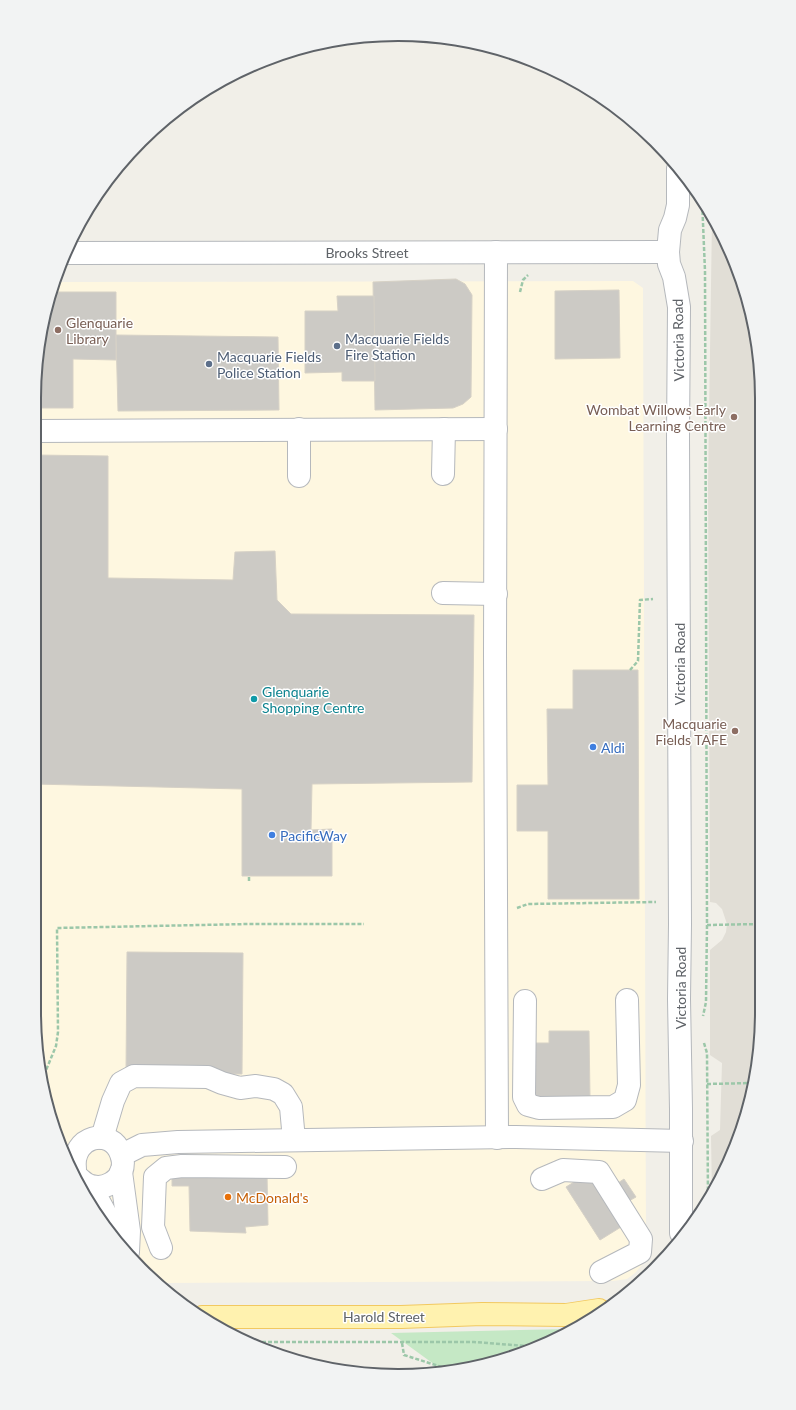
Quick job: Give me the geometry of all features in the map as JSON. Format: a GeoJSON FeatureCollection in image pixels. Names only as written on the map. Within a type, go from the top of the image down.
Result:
{"type":"FeatureCollection","features":[{"type":"Feature","properties":{"kind":"main road","name":"Harold Street"},"geometry":{"type":"LineString","coordinates":[[213,1317],[400,1317],[482,1314],[573,1319],[588,1314]]}},
{"type":"Feature","properties":{"kind":"street","name":"Victoria Road"},"geometry":{"type":"LineString","coordinates":[[678,177],[678,205],[670,230],[668,252],[669,264],[674,277],[679,307],[679,999],[682,1141],[681,1229]]}},
{"type":"Feature","properties":{"kind":"street"},"geometry":{"type":"LineString","coordinates":[[496,252],[497,1138]]}},
{"type":"Feature","properties":{"kind":"street","name":"Brooks Street"},"geometry":{"type":"LineString","coordinates":[[72,253],[668,252]]}},
{"type":"Feature","properties":{"kind":"street"},"geometry":{"type":"LineString","coordinates":[[41,430],[496,428]]}},
{"type":"Feature","properties":{"kind":"street"},"geometry":{"type":"LineString","coordinates":[[299,429],[299,476]]}},
{"type":"Feature","properties":{"kind":"street"},"geometry":{"type":"LineString","coordinates":[[443,474],[444,429]]}},
{"type":"Feature","properties":{"kind":"street"},"geometry":{"type":"LineString","coordinates":[[443,593],[496,594]]}},
{"type":"Feature","properties":{"kind":"street"},"geometry":{"type":"LineString","coordinates":[[525,1001],[524,1097],[528,1105],[538,1108],[561,1108],[613,1107],[625,1100],[630,1085],[627,1000]]}},
{"type":"Feature","properties":{"kind":"street"},"geometry":{"type":"LineString","coordinates":[[102,1138],[121,1083],[134,1076],[208,1076],[222,1083],[240,1088],[256,1086],[274,1089],[283,1094],[291,1107],[294,1140]]}},
{"type":"Feature","properties":{"kind":"street"},"geometry":{"type":"LineString","coordinates":[[74,1162],[76,1152],[81,1145],[94,1138],[102,1138],[117,1146],[122,1163],[129,1231],[128,1245]]}},
{"type":"Feature","properties":{"kind":"street"},"geometry":{"type":"LineString","coordinates":[[86,1183],[100,1187],[110,1184],[117,1179],[122,1163],[142,1145],[178,1142],[497,1138],[682,1141]]}},
{"type":"Feature","properties":{"kind":"street"},"geometry":{"type":"LineString","coordinates":[[161,1248],[153,1227],[155,1177],[166,1168],[182,1166],[285,1167]]}},
{"type":"Feature","properties":{"kind":"street"},"geometry":{"type":"LineString","coordinates":[[542,1179],[563,1170],[599,1172],[641,1239],[640,1252],[601,1272]]}},
{"type":"Feature","properties":{"kind":"street"},"geometry":{"type":"LineString","coordinates":[[86,1183],[109,1221]]}},
{"type":"Feature","properties":{"kind":"path"},"geometry":{"type":"LineString","coordinates":[[702,1017],[706,1002],[707,925],[705,271],[703,213]]}},
{"type":"Feature","properties":{"kind":"path"},"geometry":{"type":"LineString","coordinates":[[630,670],[638,661],[640,600],[653,599]]}},
{"type":"Feature","properties":{"kind":"path"},"geometry":{"type":"LineString","coordinates":[[249,876],[249,881]]}},
{"type":"Feature","properties":{"kind":"path"},"geometry":{"type":"LineString","coordinates":[[510,910],[528,904],[656,902]]}},
{"type":"Feature","properties":{"kind":"path"},"geometry":{"type":"LineString","coordinates":[[46,1070],[56,1046],[58,1032],[57,928],[249,924],[364,924]]}},
{"type":"Feature","properties":{"kind":"path"},"geometry":{"type":"LineString","coordinates":[[707,925],[755,924]]}},
{"type":"Feature","properties":{"kind":"path"},"geometry":{"type":"LineString","coordinates":[[702,1039],[707,1053],[708,1188]]}},
{"type":"Feature","properties":{"kind":"path"},"geometry":{"type":"LineString","coordinates":[[707,1084],[748,1083]]}},
{"type":"Feature","properties":{"kind":"path"},"geometry":{"type":"LineString","coordinates":[[261,1342],[474,1342],[524,1346]]}},
{"type":"Feature","properties":{"kind":"path"},"geometry":{"type":"LineString","coordinates":[[402,1343],[404,1355],[440,1366]]}},
{"type":"Feature","properties":{"kind":"shaded area","name":"Macquarie Fields TAFE"},"geometry":{"type":"Polygon","coordinates":[[[712,229],[728,261],[743,306],[752,351],[754,375],[755,1012],[752,1059],[743,1104],[728,1149],[712,1181],[711,1136],[720,1130],[722,1063],[710,1055],[710,950],[722,940],[726,932],[727,924],[722,909],[716,903],[710,902],[708,484],[712,229]]]}},
{"type":"Feature","properties":{"kind":"shaded area"},"geometry":{"type":"Polygon","coordinates":[[[633,281],[643,288],[646,1251],[642,1265],[627,1279],[613,1281],[167,1283],[130,1247],[101,1210],[89,1190],[68,1149],[53,1104],[44,1059],[41,1012],[41,398],[44,351],[53,306],[60,282],[633,281]]]}},
{"type":"Feature","properties":{"kind":"green space"},"geometry":{"type":"Polygon","coordinates":[[[561,1329],[535,1342],[490,1357],[437,1367],[391,1333],[561,1329]]]}},
{"type":"Feature","properties":{"kind":"building"},"geometry":{"type":"Polygon","coordinates":[[[456,279],[465,284],[472,295],[471,397],[463,404],[453,408],[375,410],[373,282],[456,279]]]}},
{"type":"Feature","properties":{"kind":"building"},"geometry":{"type":"Polygon","coordinates":[[[619,290],[620,358],[555,359],[555,291],[619,290]]]}},
{"type":"Feature","properties":{"kind":"building"},"geometry":{"type":"Polygon","coordinates":[[[57,292],[116,292],[116,360],[73,359],[73,408],[41,408],[44,351],[57,292]]]}},
{"type":"Feature","properties":{"kind":"building"},"geometry":{"type":"Polygon","coordinates":[[[337,296],[374,296],[375,381],[342,381],[342,372],[305,373],[305,311],[338,311],[337,296]]]}},
{"type":"Feature","properties":{"kind":"building"},"geometry":{"type":"Polygon","coordinates":[[[116,335],[278,337],[279,410],[118,411],[116,335]]]}},
{"type":"Feature","properties":{"kind":"building","name":"Glenquarie Shopping Centre"},"geometry":{"type":"Polygon","coordinates":[[[41,455],[108,456],[108,578],[233,580],[235,552],[275,551],[277,600],[291,614],[474,615],[472,782],[312,784],[311,830],[332,829],[332,876],[242,876],[242,789],[41,784],[41,455]]]}},
{"type":"Feature","properties":{"kind":"building","name":"Aldi"},"geometry":{"type":"Polygon","coordinates":[[[573,670],[638,670],[639,899],[548,899],[548,831],[517,831],[517,785],[548,785],[547,709],[573,709],[573,670]]]}},
{"type":"Feature","properties":{"kind":"building"},"geometry":{"type":"Polygon","coordinates":[[[127,952],[243,953],[242,1074],[126,1073],[127,952]]]}},
{"type":"Feature","properties":{"kind":"building"},"geometry":{"type":"Polygon","coordinates":[[[549,1031],[589,1031],[590,1098],[530,1098],[530,1043],[549,1043],[549,1031]]]}},
{"type":"Feature","properties":{"kind":"building"},"geometry":{"type":"Polygon","coordinates":[[[172,1172],[267,1174],[268,1225],[245,1227],[246,1233],[190,1231],[189,1186],[172,1186],[172,1172]]]}},
{"type":"Feature","properties":{"kind":"building"},"geometry":{"type":"Polygon","coordinates":[[[587,1174],[621,1227],[600,1240],[566,1187],[587,1174]]]}},
{"type":"Feature","properties":{"kind":"building"},"geometry":{"type":"Polygon","coordinates":[[[624,1179],[636,1197],[627,1202],[621,1227],[600,1195],[624,1179]]]}},
{"type":"Feature","properties":{"kind":"place","name":"Glenquarie Library"},"geometry":{"type":"Point","coordinates":[58,330]}},
{"type":"Feature","properties":{"kind":"place","name":"Macquarie Fields Fire Station"},"geometry":{"type":"Point","coordinates":[337,346]}},
{"type":"Feature","properties":{"kind":"place","name":"Macquarie Fields Police Station"},"geometry":{"type":"Point","coordinates":[209,364]}},
{"type":"Feature","properties":{"kind":"place","name":"Wombat Willows Early Learning Centre"},"geometry":{"type":"Point","coordinates":[734,417]}},
{"type":"Feature","properties":{"kind":"place","name":"Glenquarie Shopping Centre"},"geometry":{"type":"Point","coordinates":[254,699]}},
{"type":"Feature","properties":{"kind":"place","name":"Macquarie Fields TAFE"},"geometry":{"type":"Point","coordinates":[735,731]}},
{"type":"Feature","properties":{"kind":"place","name":"Aldi"},"geometry":{"type":"Point","coordinates":[593,747]}},
{"type":"Feature","properties":{"kind":"place","name":"PacificWay"},"geometry":{"type":"Point","coordinates":[272,835]}},
{"type":"Feature","properties":{"kind":"place","name":"McDonald's"},"geometry":{"type":"Point","coordinates":[228,1197]}}]}
